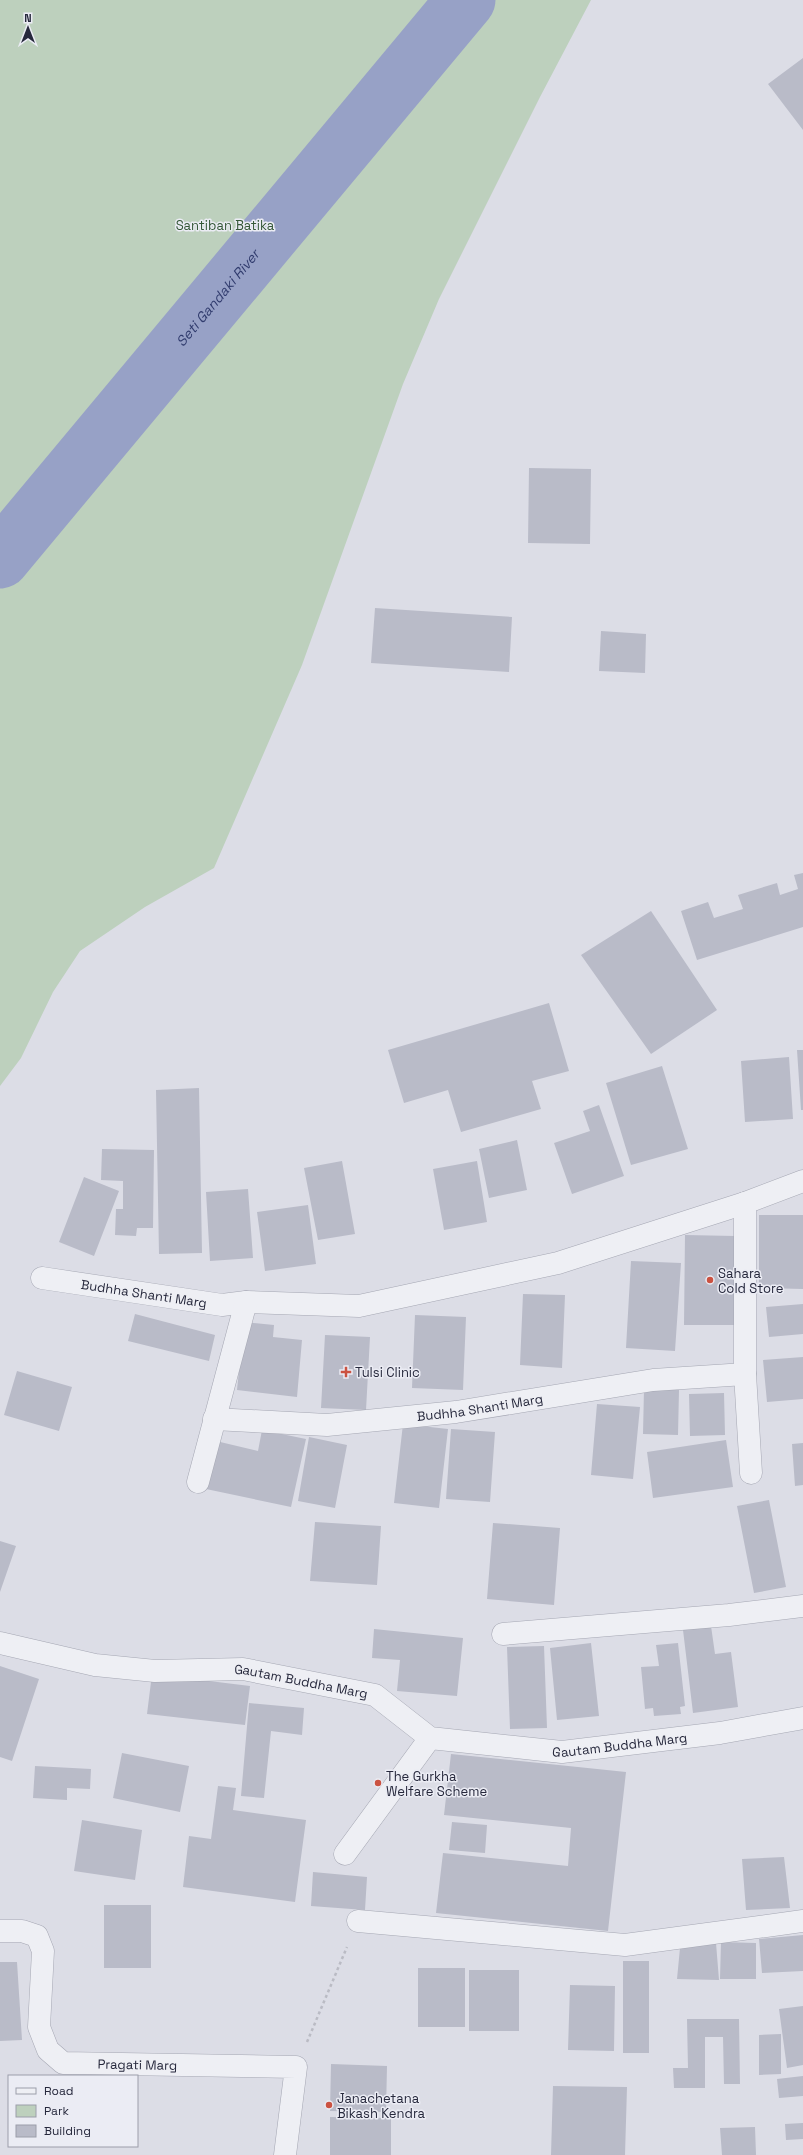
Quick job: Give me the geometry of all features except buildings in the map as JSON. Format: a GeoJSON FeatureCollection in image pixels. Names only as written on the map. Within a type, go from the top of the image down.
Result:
{"type":"FeatureCollection","features":[{"type":"Feature","properties":{"kind":"street","name":"Budhha Shanti Marg"},"geometry":{"type":"LineString","coordinates":[[42,1278],[222,1305],[246,1302],[359,1306],[558,1263],[745,1203],[803,1181]]}},
{"type":"Feature","properties":{"kind":"street"},"geometry":{"type":"LineString","coordinates":[[745,1203],[745,1374],[752,1474]]}},
{"type":"Feature","properties":{"kind":"street"},"geometry":{"type":"LineString","coordinates":[[198,1482],[246,1302]]}},
{"type":"Feature","properties":{"kind":"street","name":"Budhha Shanti Marg"},"geometry":{"type":"LineString","coordinates":[[214,1419],[327,1425],[456,1412],[524,1399],[653,1380],[745,1374]]}},
{"type":"Feature","properties":{"kind":"street"},"geometry":{"type":"LineString","coordinates":[[503,1634],[729,1616],[803,1606]]}},
{"type":"Feature","properties":{"kind":"street","name":"Gautam Buddha Marg"},"geometry":{"type":"LineString","coordinates":[[0,1643],[95,1665],[155,1671],[243,1669],[375,1695],[430,1738],[562,1752],[720,1734],[803,1718]]}},
{"type":"Feature","properties":{"kind":"street"},"geometry":{"type":"LineString","coordinates":[[345,1854],[430,1738]]}},
{"type":"Feature","properties":{"kind":"street"},"geometry":{"type":"LineString","coordinates":[[358,1921],[625,1945],[803,1921]]}},
{"type":"Feature","properties":{"kind":"street","name":"Pragati Marg"},"geometry":{"type":"LineString","coordinates":[[0,1931],[22,1931],[37,1936],[43,1951],[39,2027],[48,2050],[63,2063],[296,2067]]}},
{"type":"Feature","properties":{"kind":"street"},"geometry":{"type":"LineString","coordinates":[[285,2155],[296,2067]]}},
{"type":"Feature","properties":{"kind":"path"},"geometry":{"type":"LineString","coordinates":[[296,2067],[358,1921]]}},
{"type":"Feature","properties":{"kind":"green space","name":"Santiban Batika"},"geometry":{"type":"Polygon","coordinates":[[[0,0],[591,0],[540,97],[439,299],[403,384],[302,665],[214,868],[145,907],[80,951],[53,992],[21,1058],[0,1086],[0,0]]]}},
{"type":"Feature","properties":{"kind":"waterway","name":"Seti Gandaki River"},"geometry":{"type":"LineString","coordinates":[[0,559],[466,0]]}},
{"type":"Feature","properties":{"kind":"place","name":"Sahara Cold Store"},"geometry":{"type":"Point","coordinates":[710,1280]}},
{"type":"Feature","properties":{"kind":"place","name":"Tulsi Clinic"},"geometry":{"type":"Point","coordinates":[346,1372]}},
{"type":"Feature","properties":{"kind":"place","name":"The Gurkha Welfare Scheme"},"geometry":{"type":"Point","coordinates":[378,1783]}},
{"type":"Feature","properties":{"kind":"place","name":"Janachetana Bikash Kendra"},"geometry":{"type":"Point","coordinates":[329,2105]}}]}
